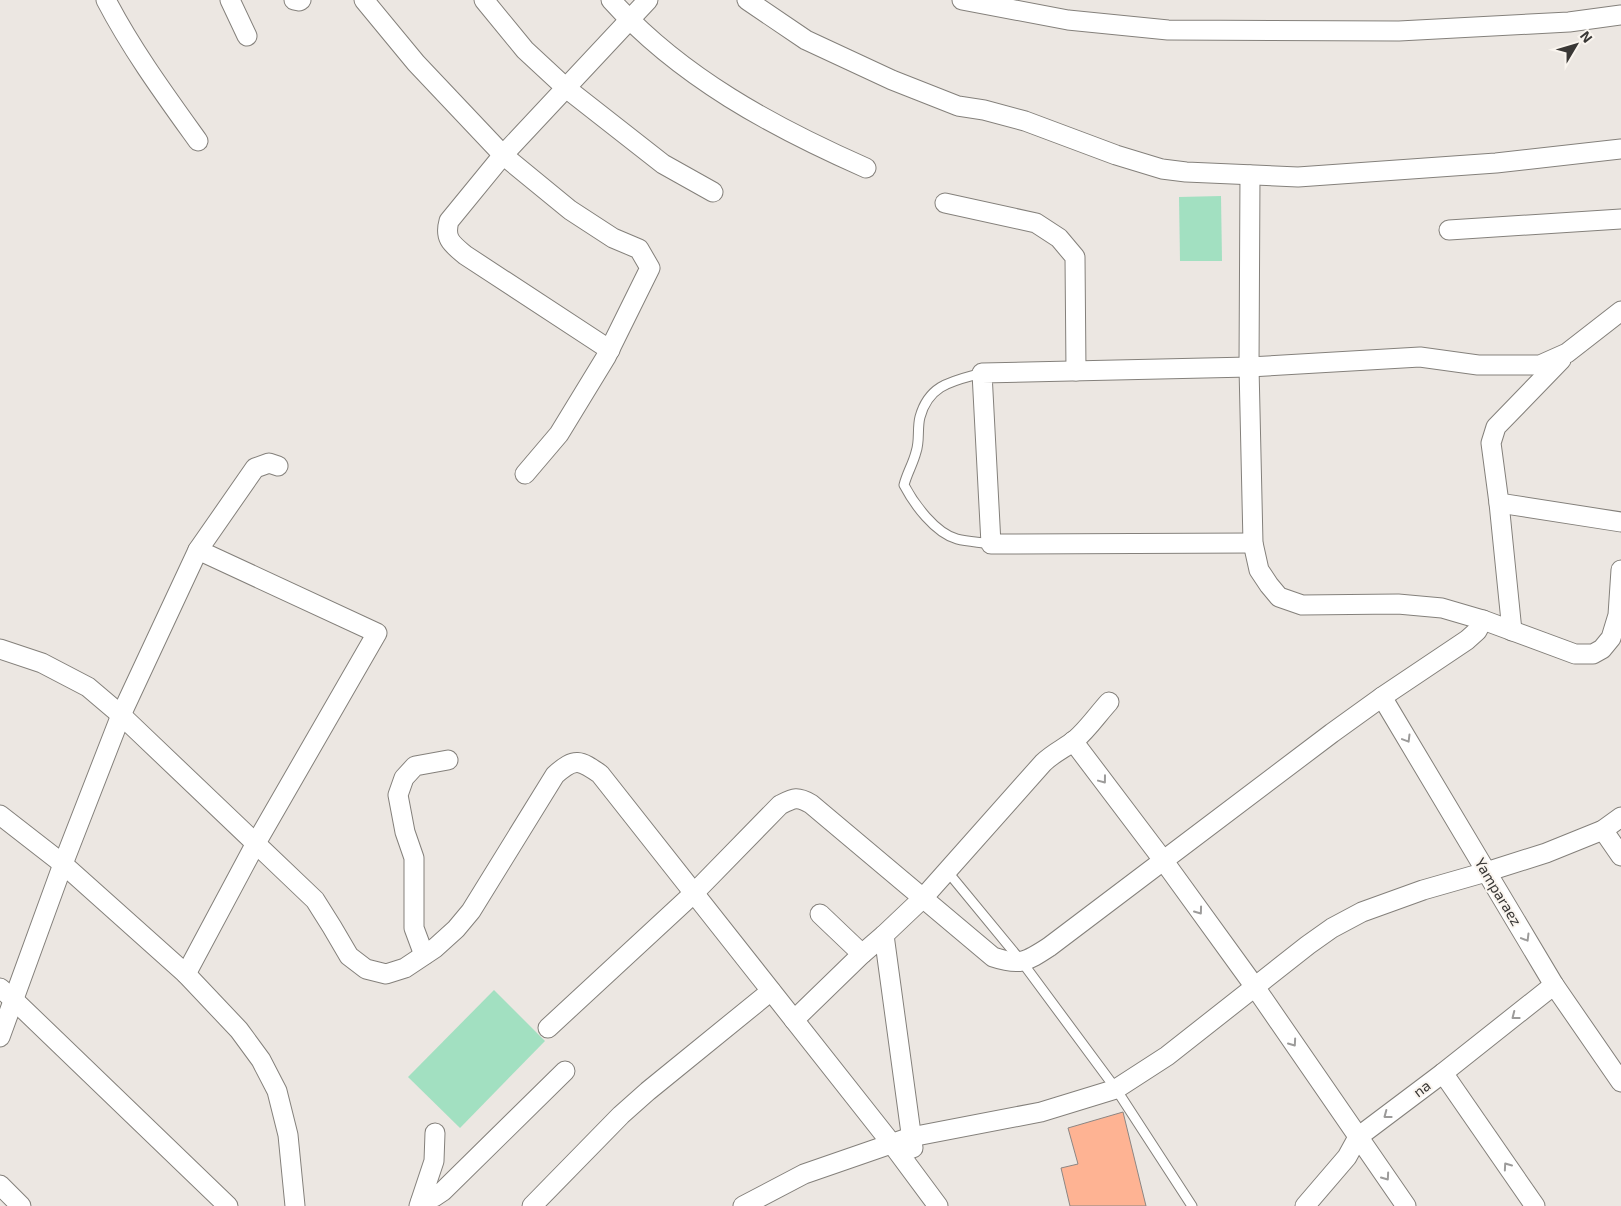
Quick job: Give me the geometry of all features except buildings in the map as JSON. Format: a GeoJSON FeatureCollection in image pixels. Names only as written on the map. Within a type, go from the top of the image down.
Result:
{"type":"FeatureCollection","features":[{"type":"Feature","properties":{"kind":"street"},"geometry":{"type":"LineString","coordinates":[[106,0],[122,31],[198,141]]}},
{"type":"Feature","properties":{"kind":"street"},"geometry":{"type":"LineString","coordinates":[[230,0],[247,36]]}},
{"type":"Feature","properties":{"kind":"street"},"geometry":{"type":"LineString","coordinates":[[294,0],[300,0]]}},
{"type":"Feature","properties":{"kind":"street"},"geometry":{"type":"LineString","coordinates":[[364,0],[416,63],[503,155],[570,210],[613,238],[639,249],[650,268],[610,350],[559,434],[525,474]]}},
{"type":"Feature","properties":{"kind":"street"},"geometry":{"type":"LineString","coordinates":[[484,0],[525,50],[566,88],[663,164],[714,192]]}},
{"type":"Feature","properties":{"kind":"street"},"geometry":{"type":"LineString","coordinates":[[611,0],[629,20],[672,58],[729,98],[811,144],[866,168]]}},
{"type":"Feature","properties":{"kind":"street"},"geometry":{"type":"LineString","coordinates":[[610,350],[465,255],[451,244],[446,230],[449,220],[503,155],[648,0]]}},
{"type":"Feature","properties":{"kind":"street"},"geometry":{"type":"LineString","coordinates":[[747,0],[806,40],[892,80],[958,106],[984,110],[1025,121],[1116,155],[1162,168],[1186,172],[1298,177],[1496,163],[1621,149]]}},
{"type":"Feature","properties":{"kind":"street"},"geometry":{"type":"LineString","coordinates":[[962,0],[1068,20],[1168,30],[1399,30],[1569,22],[1621,15]]}},
{"type":"Feature","properties":{"kind":"street"},"geometry":{"type":"LineString","coordinates":[[1250,175],[1249,367],[1254,543],[1259,570],[1279,597],[1302,605],[1398,604],[1442,608],[1512,630],[1575,654],[1593,654],[1602,649],[1611,638],[1618,615],[1621,570]]}},
{"type":"Feature","properties":{"kind":"street"},"geometry":{"type":"LineString","coordinates":[[945,204],[1036,224],[1059,238],[1065,244],[1075,258],[1076,371]]}},
{"type":"Feature","properties":{"kind":"street"},"geometry":{"type":"LineString","coordinates":[[1449,230],[1621,219]]}},
{"type":"Feature","properties":{"kind":"street"},"geometry":{"type":"LineString","coordinates":[[1512,630],[1491,443],[1496,427],[1567,353],[1621,311]]}},
{"type":"Feature","properties":{"kind":"street"},"geometry":{"type":"LineString","coordinates":[[1254,543],[991,544],[982,373],[1249,367],[1420,357],[1478,365],[1522,366],[1540,365],[1567,353]]}},
{"type":"Feature","properties":{"kind":"street"},"geometry":{"type":"LineString","coordinates":[[0,1037],[7,994],[63,864],[121,715],[198,550],[254,468],[268,463],[278,466]]}},
{"type":"Feature","properties":{"kind":"street"},"geometry":{"type":"LineString","coordinates":[[1499,503],[1621,522]]}},
{"type":"Feature","properties":{"kind":"street"},"geometry":{"type":"LineString","coordinates":[[186,974],[256,843],[378,633],[198,550]]}},
{"type":"Feature","properties":{"kind":"street"},"geometry":{"type":"LineString","coordinates":[[548,1028],[694,893],[780,805],[791,799],[801,798],[811,804],[993,957],[1006,961],[1022,962],[1033,958],[1324,738],[1467,640],[1477,631],[1483,620]]}},
{"type":"Feature","properties":{"kind":"street"},"geometry":{"type":"LineString","coordinates":[[0,649],[42,663],[88,687],[121,715],[315,900],[349,956],[366,968],[386,974],[404,968],[435,948],[456,929],[471,911],[555,774],[566,765],[577,762],[586,764],[600,774],[892,1144],[938,1206]]}},
{"type":"Feature","properties":{"kind":"street","name":"Yamparaez"},"geometry":{"type":"LineString","coordinates":[[1382,697],[1554,986],[1621,1082]]}},
{"type":"Feature","properties":{"kind":"street"},"geometry":{"type":"LineString","coordinates":[[794,1020],[923,898],[1043,763],[1053,753],[1065,748],[1073,741],[1110,702]]}},
{"type":"Feature","properties":{"kind":"street"},"geometry":{"type":"LineString","coordinates":[[1073,741],[1163,860],[1255,987],[1406,1206]]}},
{"type":"Feature","properties":{"kind":"street"},"geometry":{"type":"LineString","coordinates":[[424,955],[414,928],[414,858],[405,832],[398,795],[404,778],[415,766],[448,760]]}},
{"type":"Feature","properties":{"kind":"street"},"geometry":{"type":"LineString","coordinates":[[0,815],[63,864],[186,974],[239,1030],[261,1060],[277,1091],[288,1135],[295,1206]]}},
{"type":"Feature","properties":{"kind":"street"},"geometry":{"type":"LineString","coordinates":[[743,1206],[804,1174],[911,1137],[1041,1112],[1116,1089],[1167,1056],[1332,928],[1362,912],[1423,890],[1546,853],[1603,830],[1621,817]]}},
{"type":"Feature","properties":{"kind":"street"},"geometry":{"type":"LineString","coordinates":[[1603,830],[1621,856]]}},
{"type":"Feature","properties":{"kind":"street"},"geometry":{"type":"LineString","coordinates":[[820,914],[862,954]]}},
{"type":"Feature","properties":{"kind":"street"},"geometry":{"type":"LineString","coordinates":[[884,935],[922,1206]]}},
{"type":"Feature","properties":{"kind":"street","name":"na"},"geometry":{"type":"LineString","coordinates":[[1305,1206],[1346,1157],[1358,1136],[1554,986]]}},
{"type":"Feature","properties":{"kind":"street"},"geometry":{"type":"LineString","coordinates":[[532,1206],[634,1103],[771,991]]}},
{"type":"Feature","properties":{"kind":"street"},"geometry":{"type":"LineString","coordinates":[[7,994],[228,1206]]}},
{"type":"Feature","properties":{"kind":"street"},"geometry":{"type":"LineString","coordinates":[[420,1203],[443,1191],[565,1070]]}},
{"type":"Feature","properties":{"kind":"street"},"geometry":{"type":"LineString","coordinates":[[1442,1073],[1535,1206]]}},
{"type":"Feature","properties":{"kind":"street"},"geometry":{"type":"LineString","coordinates":[[420,1203],[434,1161],[435,1133]]}},
{"type":"Feature","properties":{"kind":"street"},"geometry":{"type":"LineString","coordinates":[[0,1186],[21,1206]]}},
{"type":"Feature","properties":{"kind":"lane"},"geometry":{"type":"LineString","coordinates":[[982,373],[946,383],[929,396],[919,418],[916,452],[907,472],[904,485],[912,500],[936,527],[955,539],[991,544]]}},
{"type":"Feature","properties":{"kind":"lane"},"geometry":{"type":"LineString","coordinates":[[947,871],[1022,962],[1116,1089],[1192,1206]]}},
{"type":"Feature","properties":{"kind":"green space"},"geometry":{"type":"Polygon","coordinates":[[[1221,196],[1222,261],[1180,261],[1179,197],[1221,196]]]}},
{"type":"Feature","properties":{"kind":"green space"},"geometry":{"type":"Polygon","coordinates":[[[494,990],[545,1041],[460,1128],[408,1077],[494,990]]]}}]}
